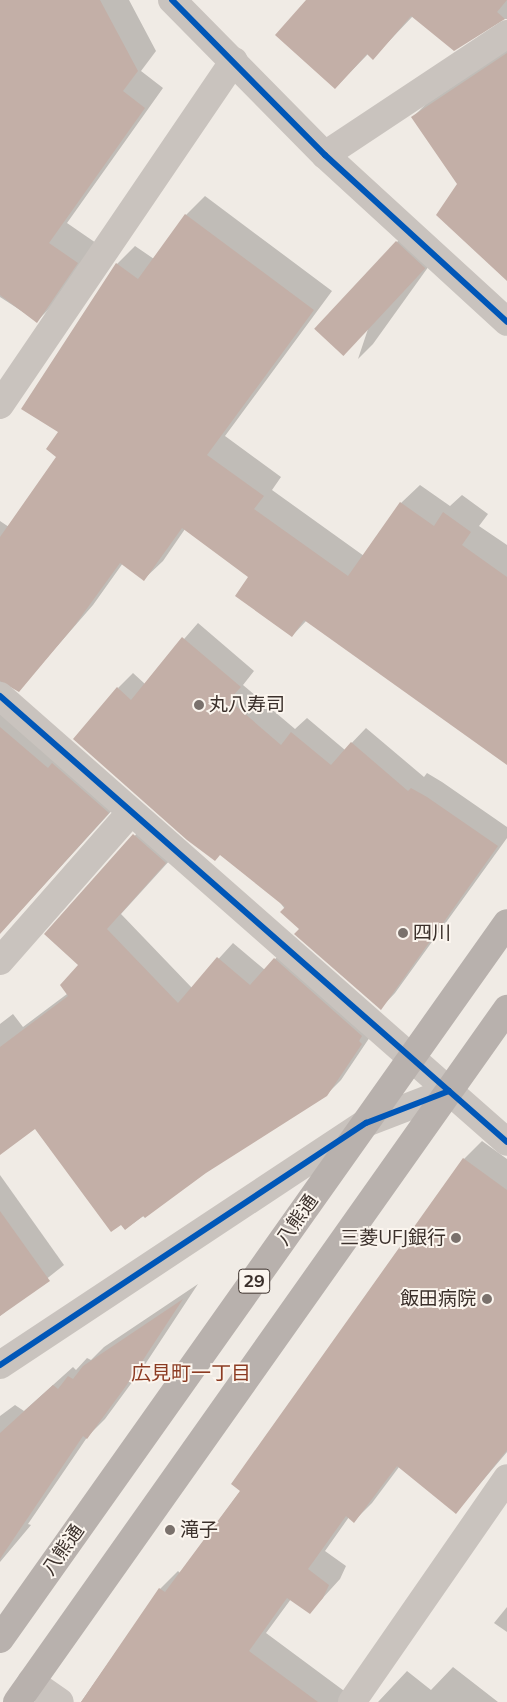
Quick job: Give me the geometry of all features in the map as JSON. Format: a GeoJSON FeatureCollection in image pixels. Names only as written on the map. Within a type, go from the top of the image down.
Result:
{"type":"FeatureCollection","features":[{"type":"Feature","properties":{"kind":"main road","name":"八熊通"},"geometry":{"type":"LineString","coordinates":[[0,1639],[507,923]]}},
{"type":"Feature","properties":{"kind":"main road","name":"29"},"geometry":{"type":"LineString","coordinates":[[24,1692],[507,1009]]}},
{"type":"Feature","properties":{"kind":"street"},"geometry":{"type":"LineString","coordinates":[[172,0],[325,155],[507,322]]}},
{"type":"Feature","properties":{"kind":"street"},"geometry":{"type":"LineString","coordinates":[[325,155],[507,34]]}},
{"type":"Feature","properties":{"kind":"street"},"geometry":{"type":"LineString","coordinates":[[0,405],[234,61]]}},
{"type":"Feature","properties":{"kind":"street"},"geometry":{"type":"LineString","coordinates":[[0,696],[507,1142]]}},
{"type":"Feature","properties":{"kind":"street"},"geometry":{"type":"LineString","coordinates":[[0,961],[130,812]]}},
{"type":"Feature","properties":{"kind":"street"},"geometry":{"type":"LineString","coordinates":[[0,1365],[366,1123],[450,1091]]}},
{"type":"Feature","properties":{"kind":"street"},"geometry":{"type":"LineString","coordinates":[[352,1702],[507,1478]]}},
{"type":"Feature","properties":{"kind":"street"},"geometry":{"type":"LineString","coordinates":[[24,1692],[60,1702]]}},
{"type":"Feature","properties":{"kind":"building"},"geometry":{"type":"Polygon","coordinates":[[[0,0],[100,0],[138,71],[123,91],[145,108],[49,243],[78,263],[37,323],[0,295],[0,0]]]}},
{"type":"Feature","properties":{"kind":"building"},"geometry":{"type":"Polygon","coordinates":[[[306,0],[507,0],[497,12],[505,19],[454,51],[411,16],[373,60],[367,54],[335,89],[275,35],[306,0]]]}},
{"type":"Feature","properties":{"kind":"building"},"geometry":{"type":"Polygon","coordinates":[[[507,53],[507,281],[436,215],[457,184],[411,117],[507,53]]]}},
{"type":"Feature","properties":{"kind":"building"},"geometry":{"type":"Polygon","coordinates":[[[185,214],[314,310],[207,455],[264,496],[254,509],[348,576],[400,502],[434,526],[443,512],[471,532],[462,545],[507,577],[507,765],[304,620],[292,637],[235,596],[248,577],[182,528],[144,581],[120,563],[75,625],[19,692],[0,681],[0,537],[56,457],[46,449],[58,432],[21,409],[116,263],[138,279],[185,214]]]}},
{"type":"Feature","properties":{"kind":"building"},"geometry":{"type":"Polygon","coordinates":[[[396,241],[425,268],[343,356],[314,329],[396,241]]]}},
{"type":"Feature","properties":{"kind":"building"},"geometry":{"type":"Polygon","coordinates":[[[182,637],[241,687],[229,700],[281,745],[291,732],[331,765],[351,742],[408,791],[411,788],[427,797],[498,846],[381,1010],[294,934],[299,929],[280,912],[285,907],[220,855],[215,861],[187,840],[73,739],[117,687],[131,700],[182,637]]]}},
{"type":"Feature","properties":{"kind":"building"},"geometry":{"type":"Polygon","coordinates":[[[0,727],[48,768],[52,763],[109,813],[0,934],[0,727]]]}},
{"type":"Feature","properties":{"kind":"building"},"geometry":{"type":"Polygon","coordinates":[[[133,834],[166,863],[107,929],[178,1003],[217,957],[250,985],[274,958],[362,1036],[359,1041],[362,1044],[327,1096],[206,1173],[145,1218],[143,1216],[125,1230],[121,1225],[111,1232],[35,1129],[0,1155],[0,1047],[68,996],[60,985],[78,965],[44,934],[133,834]]]}},
{"type":"Feature","properties":{"kind":"building"},"geometry":{"type":"Polygon","coordinates":[[[463,1158],[507,1190],[507,1450],[456,1514],[397,1466],[354,1523],[346,1516],[308,1569],[329,1585],[323,1598],[310,1614],[287,1598],[249,1651],[318,1702],[81,1702],[159,1588],[165,1592],[240,1491],[231,1484],[463,1158]]]}},
{"type":"Feature","properties":{"kind":"building"},"geometry":{"type":"Polygon","coordinates":[[[0,1211],[50,1281],[0,1316],[0,1211]]]}},
{"type":"Feature","properties":{"kind":"building"},"geometry":{"type":"Polygon","coordinates":[[[183,1299],[126,1386],[87,1439],[83,1436],[0,1559],[0,1433],[53,1385],[58,1389],[68,1376],[73,1379],[83,1366],[183,1299]]]}},
{"type":"Feature","properties":{"kind":"cycle path"},"geometry":{"type":"LineString","coordinates":[[172,0],[325,155],[507,322]]}},
{"type":"Feature","properties":{"kind":"cycle path"},"geometry":{"type":"LineString","coordinates":[[0,696],[507,1142]]}},
{"type":"Feature","properties":{"kind":"cycle path"},"geometry":{"type":"LineString","coordinates":[[0,1365],[366,1123],[449,1091]]}},
{"type":"Feature","properties":{"kind":"place","name":"丸八寿司"},"geometry":{"type":"Point","coordinates":[199,705]}},
{"type":"Feature","properties":{"kind":"place","name":"四川"},"geometry":{"type":"Point","coordinates":[403,933]}},
{"type":"Feature","properties":{"kind":"place","name":"三菱UFJ銀行"},"geometry":{"type":"Point","coordinates":[456,1238]}},
{"type":"Feature","properties":{"kind":"place","name":"飯田病院"},"geometry":{"type":"Point","coordinates":[487,1299]}},
{"type":"Feature","properties":{"kind":"place","name":"滝子"},"geometry":{"type":"Point","coordinates":[170,1530]}},
{"type":"Feature","properties":{"kind":"district","name":"広見町一丁目"},"geometry":{"type":"Point","coordinates":[191,1372]}}]}
